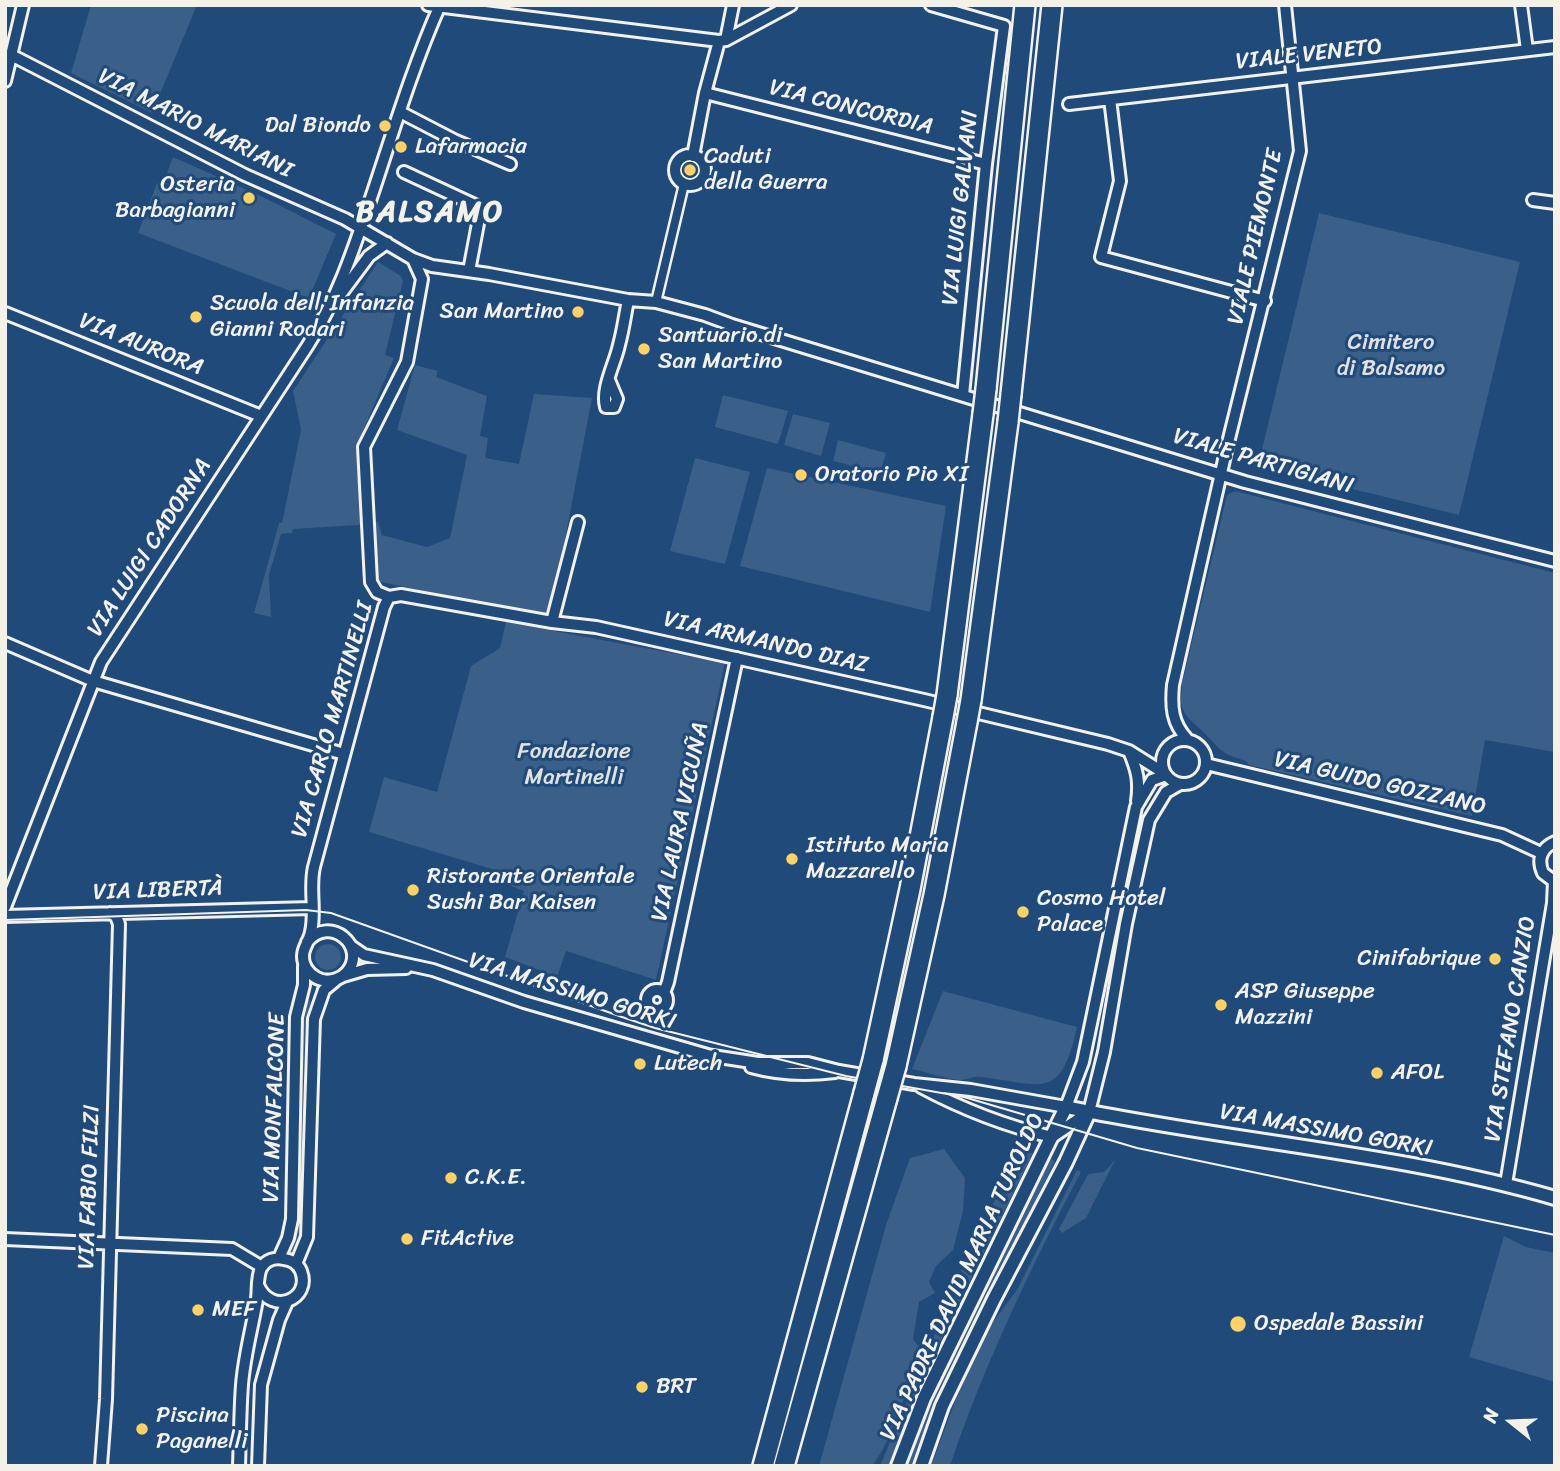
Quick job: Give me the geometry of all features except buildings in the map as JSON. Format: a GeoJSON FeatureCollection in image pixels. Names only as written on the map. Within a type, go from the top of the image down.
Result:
{"type":"FeatureCollection","features":[{"type":"Feature","properties":{"kind":"highway"},"geometry":{"type":"LineString","coordinates":[[763,1466],[873,1060],[910,889],[947,695],[986,389],[1025,5]]}},
{"type":"Feature","properties":{"kind":"highway"},"geometry":{"type":"LineString","coordinates":[[784,1466],[896,1066],[934,895],[967,722],[1008,422],[1052,5]]}},
{"type":"Feature","properties":{"kind":"street"},"geometry":{"type":"LineString","coordinates":[[5,81],[23,5]]}},
{"type":"Feature","properties":{"kind":"street"},"geometry":{"type":"LineString","coordinates":[[693,156],[705,93],[733,5]]}},
{"type":"Feature","properties":{"kind":"street"},"geometry":{"type":"LineString","coordinates":[[436,6],[723,40],[791,5]]}},
{"type":"Feature","properties":{"kind":"street","name":"VIA LUIGI GALVANI"},"geometry":{"type":"LineString","coordinates":[[931,5],[1004,26],[986,164],[963,395]]}},
{"type":"Feature","properties":{"kind":"street","name":"VIALE PIEMONTE"},"geometry":{"type":"LineString","coordinates":[[1187,739],[1177,729],[1172,712],[1173,685],[1221,474],[1300,151],[1284,5]]}},
{"type":"Feature","properties":{"kind":"street"},"geometry":{"type":"LineString","coordinates":[[1521,5],[1527,50]]}},
{"type":"Feature","properties":{"kind":"street","name":"VIA LUIGI CADORNA"},"geometry":{"type":"LineString","coordinates":[[5,907],[101,662],[332,305],[436,6]]}},
{"type":"Feature","properties":{"kind":"street","name":"VIALE VENETO"},"geometry":{"type":"LineString","coordinates":[[1069,104],[1555,47]]}},
{"type":"Feature","properties":{"kind":"street","name":"VIA MARIO MARIANI"},"geometry":{"type":"LineString","coordinates":[[11,55],[246,175],[361,228],[413,259],[432,266],[628,300],[656,302]]}},
{"type":"Feature","properties":{"kind":"street","name":"VIA CONCORDIA"},"geometry":{"type":"LineString","coordinates":[[705,93],[986,164]]}},
{"type":"Feature","properties":{"kind":"street"},"geometry":{"type":"LineString","coordinates":[[1110,99],[1121,181],[1101,257],[1265,301]]}},
{"type":"Feature","properties":{"kind":"street"},"geometry":{"type":"LineString","coordinates":[[400,112],[454,140],[510,164]]}},
{"type":"Feature","properties":{"kind":"street"},"geometry":{"type":"LineString","coordinates":[[693,156],[704,165],[704,175],[698,183],[684,184],[677,177],[675,168],[684,157],[693,156]]}},
{"type":"Feature","properties":{"kind":"street"},"geometry":{"type":"LineString","coordinates":[[404,172],[477,206],[480,213],[470,271]]}},
{"type":"Feature","properties":{"kind":"street"},"geometry":{"type":"LineString","coordinates":[[656,302],[684,184]]}},
{"type":"Feature","properties":{"kind":"street"},"geometry":{"type":"LineString","coordinates":[[1533,200],[1555,203]]}},
{"type":"Feature","properties":{"kind":"street"},"geometry":{"type":"LineString","coordinates":[[332,305],[369,256],[387,243]]}},
{"type":"Feature","properties":{"kind":"street"},"geometry":{"type":"LineString","coordinates":[[413,259],[422,279]]}},
{"type":"Feature","properties":{"kind":"street","name":"VIA CARLO MARTINELLI"},"geometry":{"type":"LineString","coordinates":[[307,942],[312,928],[314,867],[384,607],[390,597],[377,592],[371,582],[365,447],[407,362],[422,279],[432,266]]}},
{"type":"Feature","properties":{"kind":"street"},"geometry":{"type":"LineString","coordinates":[[609,380],[628,300]]}},
{"type":"Feature","properties":{"kind":"street","name":"VIALE PARTIGIANI"},"geometry":{"type":"LineString","coordinates":[[656,302],[1221,474],[1555,561]]}},
{"type":"Feature","properties":{"kind":"street","name":"VIA AURORA"},"geometry":{"type":"LineString","coordinates":[[5,313],[261,416]]}},
{"type":"Feature","properties":{"kind":"street"},"geometry":{"type":"LineString","coordinates":[[552,622],[578,522]]}},
{"type":"Feature","properties":{"kind":"street","name":"VIA ARMANDO DIAZ"},"geometry":{"type":"LineString","coordinates":[[390,597],[401,595],[552,622],[596,627],[1040,727],[1129,751],[1165,774]]}},
{"type":"Feature","properties":{"kind":"street"},"geometry":{"type":"LineString","coordinates":[[5,643],[93,681],[344,754]]}},
{"type":"Feature","properties":{"kind":"street","name":"VIA LAURA VICUÑA"},"geometry":{"type":"LineString","coordinates":[[664,993],[737,658]]}},
{"type":"Feature","properties":{"kind":"street"},"geometry":{"type":"LineString","coordinates":[[1052,1137],[1089,1111],[1104,1052],[1126,924],[1149,820],[1166,792],[1180,784],[1190,784],[1204,772],[1206,764],[1202,748],[1187,739],[1177,740],[1169,745],[1163,752],[1161,763],[1165,774],[1180,784]]}},
{"type":"Feature","properties":{"kind":"street"},"geometry":{"type":"LineString","coordinates":[[1066,1107],[1083,1062],[1136,807],[1140,784],[1129,751]]}},
{"type":"Feature","properties":{"kind":"street","name":"VIA GUIDO GOZZANO"},"geometry":{"type":"LineString","coordinates":[[1206,764],[1502,835],[1541,853]]}},
{"type":"Feature","properties":{"kind":"street"},"geometry":{"type":"LineString","coordinates":[[1136,807],[1152,780],[1165,774]]}},
{"type":"Feature","properties":{"kind":"street"},"geometry":{"type":"LineString","coordinates":[[1554,881],[1543,873],[1540,867],[1541,853],[1555,842]]}},
{"type":"Feature","properties":{"kind":"street","name":"VIA STEFANO CANZIO"},"geometry":{"type":"LineString","coordinates":[[1506,1184],[1553,903],[1554,881]]}},
{"type":"Feature","properties":{"kind":"street","name":"VIA LIBERTÀ"},"geometry":{"type":"LineString","coordinates":[[5,916],[312,908]]}},
{"type":"Feature","properties":{"kind":"street","name":"VIA FABIO FILZI"},"geometry":{"type":"LineString","coordinates":[[101,1466],[106,1399],[119,925],[116,916],[110,913]]}},
{"type":"Feature","properties":{"kind":"street"},"geometry":{"type":"LineString","coordinates":[[331,931],[343,936],[351,946],[352,963],[340,978],[327,981],[316,978],[308,971],[303,959],[307,942],[316,934],[331,931]]}},
{"type":"Feature","properties":{"kind":"street","name":"VIA MASSIMO GORKI"},"geometry":{"type":"LineString","coordinates":[[351,946],[364,955],[426,968],[524,1002],[706,1055],[758,1063],[808,1063],[914,1084],[971,1090],[1506,1184],[1555,1198]]}},
{"type":"Feature","properties":{"kind":"street","name":"VIA MONFALCONE"},"geometry":{"type":"LineString","coordinates":[[279,1258],[288,1238],[292,1219],[296,1017],[304,980],[303,959]]}},
{"type":"Feature","properties":{"kind":"street","name":"VIA MASSIMO GORKI"},"geometry":{"type":"LineString","coordinates":[[340,978],[371,969],[426,968]]}},
{"type":"Feature","properties":{"kind":"street","name":"VIA MONFALCONE"},"geometry":{"type":"LineString","coordinates":[[296,1264],[307,1237],[314,1019],[326,988],[340,978]]}},
{"type":"Feature","properties":{"kind":"street","name":"VIA MASSIMO GORKI"},"geometry":{"type":"LineString","coordinates":[[914,1084],[971,1111],[1052,1137]]}},
{"type":"Feature","properties":{"kind":"street","name":"VIA PADRE DAVID MARIA TUROLDO"},"geometry":{"type":"LineString","coordinates":[[898,1466],[924,1398],[1066,1107]]}},
{"type":"Feature","properties":{"kind":"street","name":"VIA PADRE DAVID MARIA TUROLDO"},"geometry":{"type":"LineString","coordinates":[[920,1466],[942,1406],[994,1299],[1066,1162],[1089,1111]]}},
{"type":"Feature","properties":{"kind":"street"},"geometry":{"type":"LineString","coordinates":[[5,1238],[232,1249],[262,1267]]}},
{"type":"Feature","properties":{"kind":"street"},"geometry":{"type":"LineString","coordinates":[[239,1466],[242,1384],[258,1276],[262,1267],[271,1259],[279,1258],[289,1259],[301,1272],[301,1288],[294,1298],[287,1302],[268,1299],[258,1284]]}},
{"type":"Feature","properties":{"kind":"street"},"geometry":{"type":"LineString","coordinates":[[258,1466],[261,1385],[279,1320],[287,1302]]}},
{"type":"Feature","properties":{"kind":"green space"},"geometry":{"type":"Polygon","coordinates":[[[91,5],[197,5],[152,113],[71,73],[91,5]]]}},
{"type":"Feature","properties":{"kind":"green space"},"geometry":{"type":"Polygon","coordinates":[[[173,157],[267,199],[336,234],[309,298],[138,233],[157,183],[163,184],[173,157]]]}},
{"type":"Feature","properties":{"kind":"green space","name":"Cimitero di Balsamo"},"geometry":{"type":"Polygon","coordinates":[[[1319,213],[1520,262],[1459,515],[1258,466],[1319,213]]]}},
{"type":"Feature","properties":{"kind":"green space"},"geometry":{"type":"Polygon","coordinates":[[[378,262],[401,276],[403,281],[385,355],[394,358],[357,445],[360,525],[293,529],[292,533],[281,534],[269,575],[271,617],[254,613],[279,523],[282,523],[301,430],[293,391],[378,262]]]}},
{"type":"Feature","properties":{"kind":"green space"},"geometry":{"type":"Polygon","coordinates":[[[415,365],[438,371],[436,377],[487,396],[480,436],[488,438],[485,458],[519,464],[534,394],[592,398],[550,618],[377,581],[372,521],[378,522],[382,535],[427,547],[450,538],[467,455],[397,430],[415,365]]]}},
{"type":"Feature","properties":{"kind":"green space"},"geometry":{"type":"Polygon","coordinates":[[[723,395],[788,411],[778,444],[715,427],[723,395]]]}},
{"type":"Feature","properties":{"kind":"green space"},"geometry":{"type":"Polygon","coordinates":[[[793,414],[830,423],[821,456],[784,445],[793,414]]]}},
{"type":"Feature","properties":{"kind":"green space"},"geometry":{"type":"Polygon","coordinates":[[[838,440],[886,453],[880,473],[833,461],[838,440]]]}},
{"type":"Feature","properties":{"kind":"green space"},"geometry":{"type":"Polygon","coordinates":[[[695,458],[750,472],[725,564],[670,551],[695,458]]]}},
{"type":"Feature","properties":{"kind":"green space"},"geometry":{"type":"Polygon","coordinates":[[[767,468],[946,506],[930,612],[740,566],[767,468]]]}},
{"type":"Feature","properties":{"kind":"green space"},"geometry":{"type":"Polygon","coordinates":[[[1235,491],[1555,573],[1555,752],[1485,740],[1472,816],[1249,765],[1220,749],[1185,714],[1181,695],[1227,495],[1235,491]]]}},
{"type":"Feature","properties":{"kind":"green space","name":"Fondazione Martinelli"},"geometry":{"type":"Polygon","coordinates":[[[506,622],[725,663],[656,980],[566,951],[557,977],[505,957],[524,891],[503,883],[505,873],[369,832],[384,777],[437,792],[471,666],[500,648],[506,622]]]}},
{"type":"Feature","properties":{"kind":"green space"},"geometry":{"type":"Polygon","coordinates":[[[328,944],[337,948],[341,957],[337,966],[328,970],[319,966],[315,957],[319,948],[328,944]]]}},
{"type":"Feature","properties":{"kind":"green space"},"geometry":{"type":"Polygon","coordinates":[[[943,991],[1077,1027],[1063,1068],[1055,1078],[1045,1083],[1033,1084],[980,1077],[953,1079],[912,1069],[943,991]]]}},
{"type":"Feature","properties":{"kind":"green space"},"geometry":{"type":"Polygon","coordinates":[[[308,1000],[311,1001],[305,1027],[300,1241],[293,1252],[289,1251],[296,1230],[302,1030],[308,1000]]]}},
{"type":"Feature","properties":{"kind":"green space"},"geometry":{"type":"Polygon","coordinates":[[[944,1149],[965,1178],[963,1211],[953,1250],[936,1266],[929,1282],[935,1293],[919,1302],[913,1339],[920,1348],[894,1425],[872,1466],[819,1466],[886,1225],[910,1158],[944,1149]]]}},
{"type":"Feature","properties":{"kind":"green space"},"geometry":{"type":"Polygon","coordinates":[[[1023,1152],[1033,1153],[933,1356],[890,1466],[880,1466],[964,1264],[1011,1167],[1023,1152]]]}},
{"type":"Feature","properties":{"kind":"green space"},"geometry":{"type":"Polygon","coordinates":[[[1050,1159],[1055,1161],[944,1386],[913,1466],[907,1466],[938,1385],[1050,1159]]]}},
{"type":"Feature","properties":{"kind":"green space"},"geometry":{"type":"Polygon","coordinates":[[[1115,1160],[1086,1218],[1062,1233],[1059,1229],[1087,1176],[1104,1172],[1115,1160]]]}},
{"type":"Feature","properties":{"kind":"green space"},"geometry":{"type":"Polygon","coordinates":[[[1077,1170],[1081,1172],[993,1354],[950,1466],[931,1466],[956,1399],[984,1339],[1017,1290],[1077,1170]]]}},
{"type":"Feature","properties":{"kind":"green space"},"geometry":{"type":"Polygon","coordinates":[[[1504,1236],[1526,1247],[1555,1253],[1555,1382],[1469,1357],[1504,1236]]]}},
{"type":"Feature","properties":{"kind":"tram line"},"geometry":{"type":"LineString","coordinates":[[5,920],[306,910],[331,913],[655,1028],[846,1076],[964,1097],[1137,1148],[1555,1235]]}},
{"type":"Feature","properties":{"kind":"place","name":"Dal Biondo"},"geometry":{"type":"Point","coordinates":[385,126]}},
{"type":"Feature","properties":{"kind":"place","name":"Lafarmacia"},"geometry":{"type":"Point","coordinates":[401,147]}},
{"type":"Feature","properties":{"kind":"place","name":"Caduti della Guerra"},"geometry":{"type":"Point","coordinates":[690,170]}},
{"type":"Feature","properties":{"kind":"place","name":"Osteria Barbagianni"},"geometry":{"type":"Point","coordinates":[249,198]}},
{"type":"Feature","properties":{"kind":"place","name":"San Martino"},"geometry":{"type":"Point","coordinates":[578,312]}},
{"type":"Feature","properties":{"kind":"place","name":"Scuola dell'Infanzia Gianni Rodari"},"geometry":{"type":"Point","coordinates":[196,317]}},
{"type":"Feature","properties":{"kind":"place","name":"Santuario di San Martino"},"geometry":{"type":"Point","coordinates":[644,349]}},
{"type":"Feature","properties":{"kind":"place","name":"Oratorio Pio XI"},"geometry":{"type":"Point","coordinates":[801,475]}},
{"type":"Feature","properties":{"kind":"place","name":"Istituto Maria Mazzarello"},"geometry":{"type":"Point","coordinates":[792,859]}},
{"type":"Feature","properties":{"kind":"place","name":"Ristorante Orientale Sushi Bar Kaisen"},"geometry":{"type":"Point","coordinates":[413,890]}},
{"type":"Feature","properties":{"kind":"place","name":"Cosmo Hotel Palace"},"geometry":{"type":"Point","coordinates":[1023,912]}},
{"type":"Feature","properties":{"kind":"place","name":"Cinifabrique"},"geometry":{"type":"Point","coordinates":[1495,959]}},
{"type":"Feature","properties":{"kind":"place","name":"ASP Giuseppe Mazzini"},"geometry":{"type":"Point","coordinates":[1221,1005]}},
{"type":"Feature","properties":{"kind":"place","name":"Lutech"},"geometry":{"type":"Point","coordinates":[640,1064]}},
{"type":"Feature","properties":{"kind":"place","name":"AFOL"},"geometry":{"type":"Point","coordinates":[1377,1073]}},
{"type":"Feature","properties":{"kind":"place","name":"C.K.E."},"geometry":{"type":"Point","coordinates":[451,1178]}},
{"type":"Feature","properties":{"kind":"place","name":"FitActive"},"geometry":{"type":"Point","coordinates":[407,1239]}},
{"type":"Feature","properties":{"kind":"place","name":"MEF"},"geometry":{"type":"Point","coordinates":[198,1310]}},
{"type":"Feature","properties":{"kind":"place","name":"Ospedale Bassini"},"geometry":{"type":"Point","coordinates":[1238,1324]}},
{"type":"Feature","properties":{"kind":"place","name":"BRT"},"geometry":{"type":"Point","coordinates":[642,1387]}},
{"type":"Feature","properties":{"kind":"place","name":"Piscina Paganelli"},"geometry":{"type":"Point","coordinates":[142,1429]}},
{"type":"Feature","properties":{"kind":"district","name":"BALSAMO"},"geometry":{"type":"Point","coordinates":[430,213]}}]}
